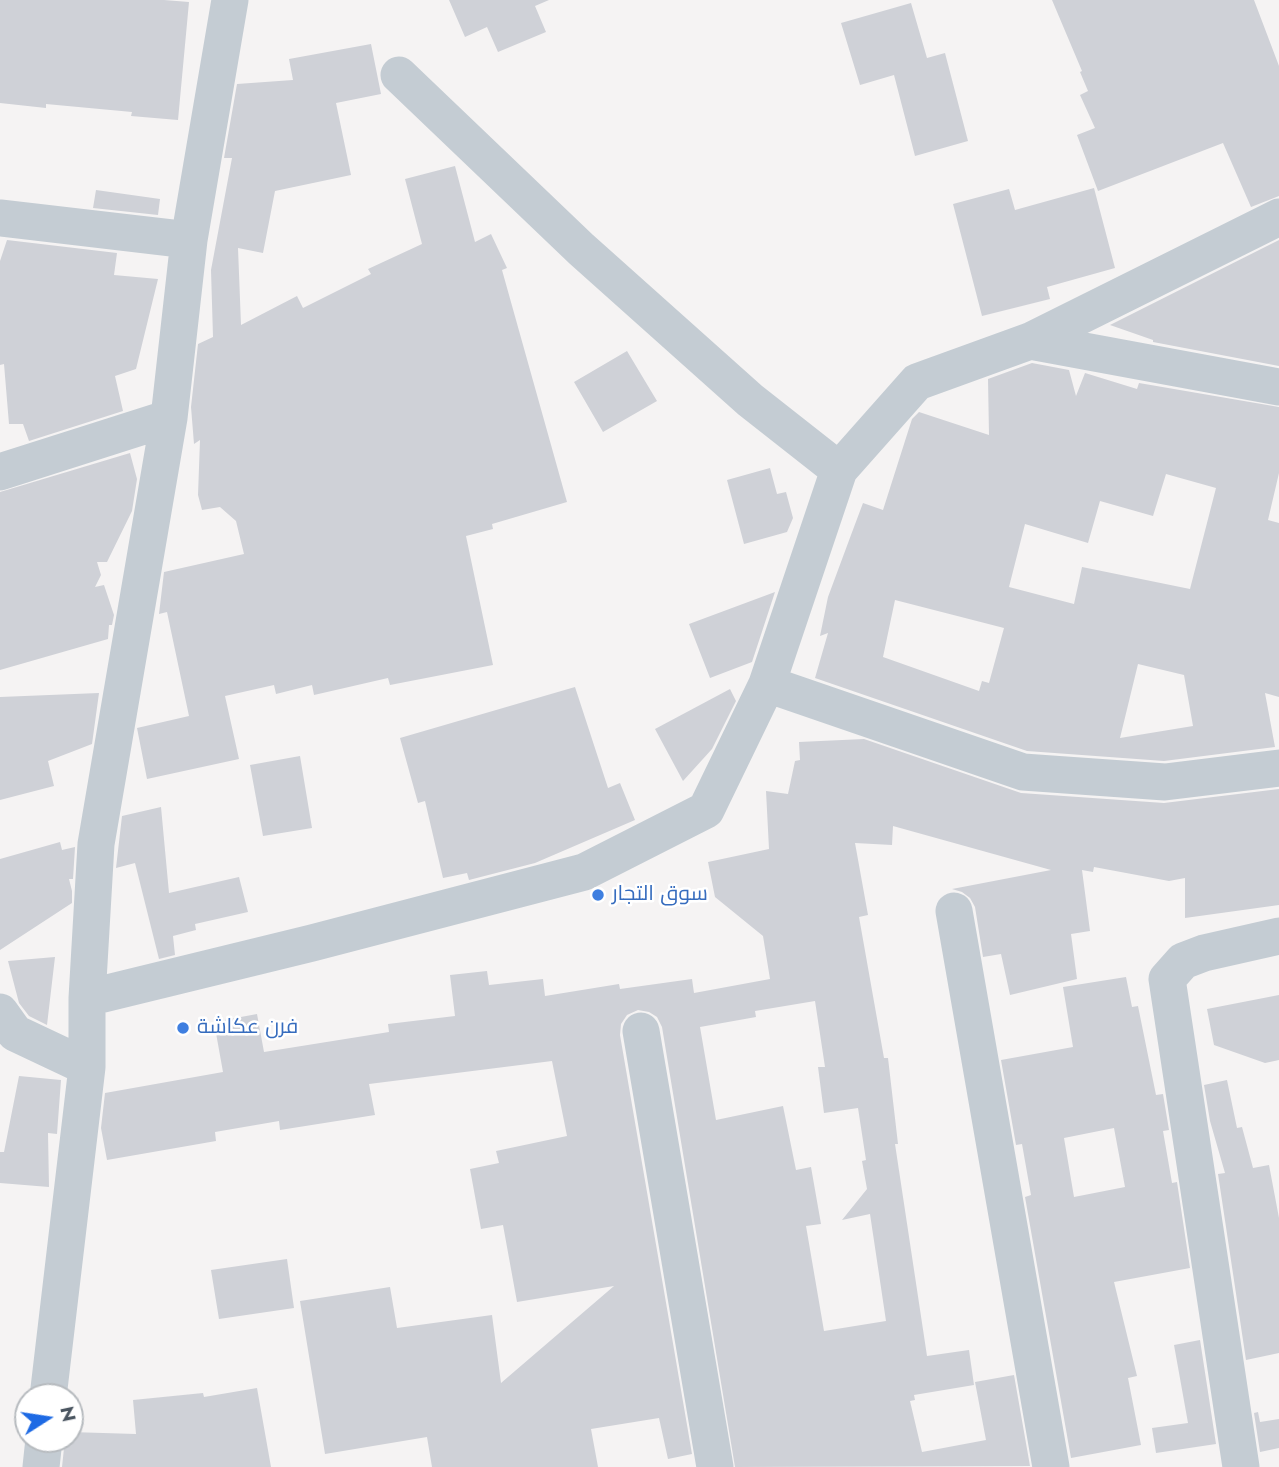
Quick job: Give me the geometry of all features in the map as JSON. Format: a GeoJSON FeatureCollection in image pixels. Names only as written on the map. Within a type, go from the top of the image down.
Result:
{"type":"FeatureCollection","features":[{"type":"Feature","properties":{"kind":"street"},"geometry":{"type":"LineString","coordinates":[[50,1383],[87,1067],[87,998],[96,844],[169,418],[189,240],[230,0]]}},
{"type":"Feature","properties":{"kind":"street"},"geometry":{"type":"LineString","coordinates":[[399,75],[581,249],[740,391],[839,470]]}},
{"type":"Feature","properties":{"kind":"street"},"geometry":{"type":"LineString","coordinates":[[0,218],[189,240]]}},
{"type":"Feature","properties":{"kind":"street"},"geometry":{"type":"LineString","coordinates":[[87,998],[584,872],[706,810],[767,684],[839,470],[918,382],[1030,341],[1279,218]]}},
{"type":"Feature","properties":{"kind":"street"},"geometry":{"type":"LineString","coordinates":[[1030,341],[1279,387]]}},
{"type":"Feature","properties":{"kind":"street"},"geometry":{"type":"LineString","coordinates":[[0,472],[169,418]]}},
{"type":"Feature","properties":{"kind":"street"},"geometry":{"type":"LineString","coordinates":[[767,684],[1023,772],[1165,782],[1279,768]]}},
{"type":"Feature","properties":{"kind":"street"},"geometry":{"type":"LineString","coordinates":[[954,911],[1051,1467]]}},
{"type":"Feature","properties":{"kind":"street"},"geometry":{"type":"LineString","coordinates":[[1241,1467],[1167,979],[1183,961],[1204,953],[1279,936]]}},
{"type":"Feature","properties":{"kind":"street"},"geometry":{"type":"LineString","coordinates":[[0,1012],[15,1033],[87,1067]]}},
{"type":"Feature","properties":{"kind":"street"},"geometry":{"type":"LineString","coordinates":[[641,1031],[715,1467]]}},
{"type":"Feature","properties":{"kind":"building"},"geometry":{"type":"Polygon","coordinates":[[[0,0],[189,2],[178,120],[131,116],[132,112],[46,104],[46,108],[0,103],[0,0]]]}},
{"type":"Feature","properties":{"kind":"building"},"geometry":{"type":"Polygon","coordinates":[[[449,0],[549,0],[535,6],[546,32],[498,52],[487,27],[465,37],[449,0]]]}},
{"type":"Feature","properties":{"kind":"building"},"geometry":{"type":"Polygon","coordinates":[[[1052,0],[1254,0],[1279,66],[1279,196],[1251,207],[1223,143],[1098,191],[1077,135],[1095,128],[1080,95],[1088,91],[1052,0]]]}},
{"type":"Feature","properties":{"kind":"building"},"geometry":{"type":"Polygon","coordinates":[[[911,3],[927,58],[945,53],[968,141],[915,156],[894,75],[860,85],[841,23],[911,3]]]}},
{"type":"Feature","properties":{"kind":"building"},"geometry":{"type":"Polygon","coordinates":[[[371,44],[381,94],[336,103],[351,175],[275,191],[263,253],[238,248],[241,325],[297,296],[303,308],[371,274],[368,269],[422,244],[405,179],[455,166],[475,242],[491,234],[507,268],[502,270],[567,502],[492,524],[493,529],[466,536],[493,665],[390,685],[388,678],[314,695],[312,685],[276,694],[274,685],[225,696],[239,759],[147,779],[137,728],[189,716],[167,612],[159,614],[164,572],[244,554],[236,521],[220,507],[202,510],[198,495],[200,440],[194,444],[191,407],[198,344],[213,337],[211,270],[232,158],[224,158],[237,84],[293,80],[289,59],[371,44]]]}},
{"type":"Feature","properties":{"kind":"building"},"geometry":{"type":"Polygon","coordinates":[[[1094,188],[1115,268],[1047,287],[1050,299],[982,316],[953,204],[1009,189],[1015,210],[1094,188]]]}},
{"type":"Feature","properties":{"kind":"building"},"geometry":{"type":"Polygon","coordinates":[[[96,190],[160,199],[158,215],[93,208],[96,190]]]}},
{"type":"Feature","properties":{"kind":"building"},"geometry":{"type":"Polygon","coordinates":[[[7,240],[117,253],[114,275],[158,279],[136,369],[115,376],[123,411],[29,441],[23,424],[9,424],[4,364],[0,365],[0,261],[7,240]]]}},
{"type":"Feature","properties":{"kind":"building"},"geometry":{"type":"Polygon","coordinates":[[[1279,240],[1279,366],[1153,342],[1110,325],[1279,240]]]}},
{"type":"Feature","properties":{"kind":"building"},"geometry":{"type":"Polygon","coordinates":[[[627,351],[657,401],[603,432],[574,382],[627,351]]]}},
{"type":"Feature","properties":{"kind":"building"},"geometry":{"type":"Polygon","coordinates":[[[1032,363],[1069,370],[1076,396],[1085,373],[1137,389],[1139,383],[1279,407],[1279,473],[1268,520],[1279,523],[1279,697],[1265,693],[1275,747],[1164,761],[1027,751],[815,678],[828,633],[820,636],[828,597],[863,503],[883,510],[912,419],[919,412],[989,435],[988,379],[1032,363]],[[1166,474],[1153,516],[1100,501],[1088,543],[1025,524],[1009,587],[1074,604],[1082,567],[1190,589],[1216,488],[1166,474]],[[895,600],[883,657],[979,691],[982,681],[989,683],[1004,628],[895,600]],[[1138,664],[1120,738],[1193,726],[1184,675],[1138,664]]]}},
{"type":"Feature","properties":{"kind":"building"},"geometry":{"type":"Polygon","coordinates":[[[130,453],[137,479],[132,511],[107,562],[97,562],[101,575],[95,587],[104,585],[114,615],[112,625],[109,625],[108,639],[0,670],[0,492],[130,453]]]}},
{"type":"Feature","properties":{"kind":"building"},"geometry":{"type":"Polygon","coordinates":[[[770,468],[777,494],[786,492],[793,518],[787,532],[744,544],[727,480],[770,468]]]}},
{"type":"Feature","properties":{"kind":"building"},"geometry":{"type":"Polygon","coordinates":[[[775,592],[752,662],[710,678],[689,624],[775,592]]]}},
{"type":"Feature","properties":{"kind":"building"},"geometry":{"type":"Polygon","coordinates":[[[575,687],[608,788],[620,783],[635,820],[535,863],[469,880],[467,873],[443,878],[425,801],[418,803],[400,738],[575,687]]]}},
{"type":"Feature","properties":{"kind":"building"},"geometry":{"type":"Polygon","coordinates":[[[730,689],[736,701],[712,749],[683,781],[655,729],[730,689]]]}},
{"type":"Feature","properties":{"kind":"building"},"geometry":{"type":"Polygon","coordinates":[[[99,693],[92,744],[48,761],[54,786],[0,800],[0,697],[99,693]]]}},
{"type":"Feature","properties":{"kind":"building"},"geometry":{"type":"Polygon","coordinates":[[[864,739],[1021,793],[1164,803],[1279,789],[1279,905],[1185,918],[1185,878],[1169,881],[1094,867],[1093,872],[1082,870],[1090,931],[1071,934],[1077,979],[1010,995],[1001,954],[983,957],[975,907],[970,898],[952,889],[1051,870],[893,826],[892,845],[855,843],[868,915],[859,917],[884,1058],[888,1058],[898,1144],[895,1144],[927,1356],[969,1350],[974,1385],[914,1395],[915,1400],[910,1401],[922,1452],[986,1440],[975,1382],[1014,1375],[1030,1466],[735,1467],[662,1027],[657,1017],[638,1010],[627,1015],[621,1024],[620,1035],[692,1454],[668,1459],[659,1418],[591,1429],[598,1467],[432,1467],[427,1437],[325,1454],[300,1301],[390,1287],[397,1328],[492,1315],[501,1383],[614,1286],[517,1302],[503,1225],[481,1229],[470,1169],[499,1163],[496,1151],[567,1136],[552,1061],[369,1084],[375,1115],[280,1130],[279,1121],[215,1132],[216,1141],[107,1160],[101,1128],[105,1093],[223,1072],[214,1022],[257,1014],[264,1052],[389,1032],[388,1024],[455,1016],[450,975],[487,971],[489,985],[543,979],[545,996],[619,984],[620,989],[692,979],[694,993],[770,979],[763,936],[715,897],[708,862],[769,849],[766,791],[788,794],[795,761],[800,760],[799,742],[864,739]],[[815,1001],[755,1011],[756,1017],[700,1027],[716,1120],[783,1106],[796,1170],[811,1167],[821,1224],[806,1226],[824,1331],[886,1321],[870,1214],[842,1220],[867,1189],[862,1161],[866,1160],[858,1108],[824,1113],[818,1067],[825,1067],[815,1001]]]}},
{"type":"Feature","properties":{"kind":"building"},"geometry":{"type":"Polygon","coordinates":[[[300,756],[312,828],[263,836],[250,765],[300,756]]]}},
{"type":"Feature","properties":{"kind":"building"},"geometry":{"type":"Polygon","coordinates":[[[161,807],[169,893],[239,877],[248,912],[195,924],[196,930],[173,936],[175,955],[159,959],[135,863],[116,868],[122,816],[161,807]]]}},
{"type":"Feature","properties":{"kind":"building"},"geometry":{"type":"Polygon","coordinates":[[[60,842],[62,850],[75,847],[73,879],[69,879],[72,903],[0,950],[0,859],[60,842]]]}},
{"type":"Feature","properties":{"kind":"building"},"geometry":{"type":"Polygon","coordinates":[[[55,957],[47,1025],[29,1016],[19,1003],[8,961],[55,957]]]}},
{"type":"Feature","properties":{"kind":"building"},"geometry":{"type":"Polygon","coordinates":[[[1126,977],[1132,1007],[1138,1006],[1156,1095],[1163,1094],[1169,1130],[1163,1131],[1172,1183],[1177,1182],[1190,1268],[1114,1282],[1137,1376],[1128,1378],[1141,1445],[1071,1458],[1025,1197],[1031,1195],[1022,1144],[1016,1145],[1001,1060],[1073,1047],[1063,987],[1126,977]],[[1114,1128],[1064,1138],[1074,1197],[1125,1187],[1114,1128]]]}},
{"type":"Feature","properties":{"kind":"building"},"geometry":{"type":"Polygon","coordinates":[[[1279,995],[1279,1060],[1265,1063],[1214,1045],[1207,1009],[1279,995]]]}},
{"type":"Feature","properties":{"kind":"building"},"geometry":{"type":"Polygon","coordinates":[[[19,1076],[61,1080],[57,1134],[48,1133],[49,1187],[0,1183],[0,1152],[4,1152],[19,1076]]]}},
{"type":"Feature","properties":{"kind":"building"},"geometry":{"type":"Polygon","coordinates":[[[1227,1080],[1237,1128],[1242,1127],[1253,1168],[1269,1165],[1279,1218],[1279,1353],[1246,1360],[1218,1174],[1225,1173],[1210,1121],[1204,1085],[1227,1080]]]}},
{"type":"Feature","properties":{"kind":"building"},"geometry":{"type":"Polygon","coordinates":[[[287,1259],[294,1308],[219,1319],[211,1270],[287,1259]]]}},
{"type":"Feature","properties":{"kind":"building"},"geometry":{"type":"Polygon","coordinates":[[[1200,1340],[1216,1444],[1156,1453],[1152,1428],[1188,1423],[1174,1345],[1200,1340]]]}},
{"type":"Feature","properties":{"kind":"building"},"geometry":{"type":"Polygon","coordinates":[[[257,1388],[271,1467],[62,1467],[64,1453],[84,1453],[84,1432],[136,1434],[133,1400],[203,1393],[204,1397],[257,1388]]]}},
{"type":"Feature","properties":{"kind":"building"},"geometry":{"type":"Polygon","coordinates":[[[1258,1412],[1260,1422],[1279,1419],[1279,1448],[1260,1452],[1254,1413],[1258,1412]]]}},
{"type":"Feature","properties":{"kind":"place","name":"سوق التجار"},"geometry":{"type":"Point","coordinates":[598,895]}},
{"type":"Feature","properties":{"kind":"place","name":"فرن عكاشة"},"geometry":{"type":"Point","coordinates":[183,1028]}}]}
